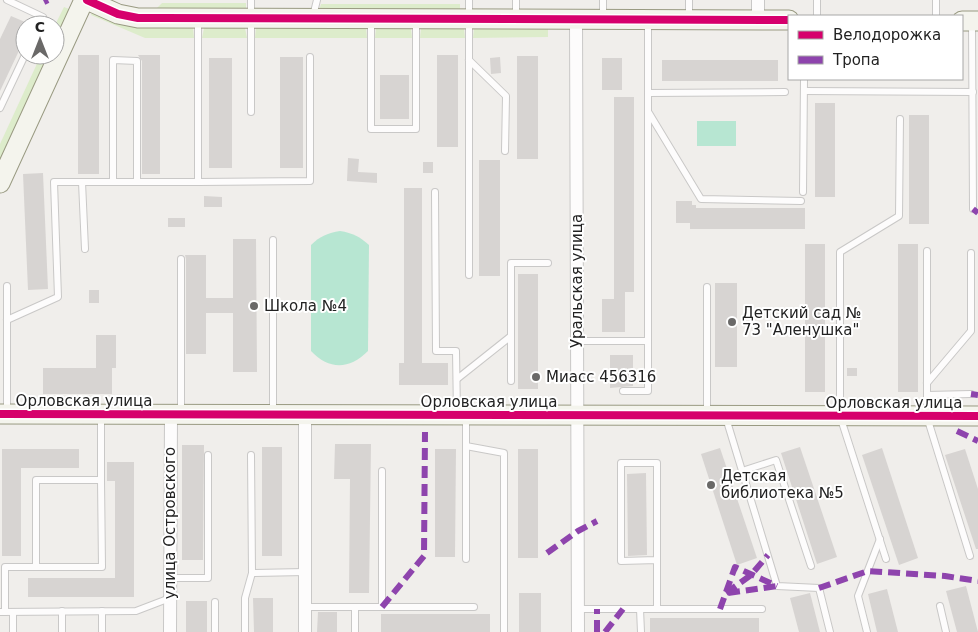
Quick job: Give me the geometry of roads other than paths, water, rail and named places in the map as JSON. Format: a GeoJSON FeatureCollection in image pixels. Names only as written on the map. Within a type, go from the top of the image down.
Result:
{"type":"FeatureCollection","features":[{"type":"Feature","properties":{"kind":"street"},"geometry":{"type":"LineString","coordinates":[[0,183],[86,0],[118,14],[138,18],[198,19],[251,9],[313,19],[788,20]]}},
{"type":"Feature","properties":{"kind":"street"},"geometry":{"type":"LineString","coordinates":[[758,0],[758,20]]}},
{"type":"Feature","properties":{"kind":"street","name":"Уральская улица"},"geometry":{"type":"LineString","coordinates":[[576,20],[578,632]]}},
{"type":"Feature","properties":{"kind":"street","name":"Орловская улица"},"geometry":{"type":"LineString","coordinates":[[4,414],[978,416]]}},
{"type":"Feature","properties":{"kind":"street","name":"улица Островского"},"geometry":{"type":"LineString","coordinates":[[170,632],[176,415]]}},
{"type":"Feature","properties":{"kind":"street"},"geometry":{"type":"LineString","coordinates":[[304,415],[304,632]]}},
{"type":"Feature","properties":{"kind":"lane"},"geometry":{"type":"LineString","coordinates":[[7,0],[39,15]]}},
{"type":"Feature","properties":{"kind":"lane"},"geometry":{"type":"LineString","coordinates":[[313,19],[316,0]]}},
{"type":"Feature","properties":{"kind":"lane"},"geometry":{"type":"LineString","coordinates":[[469,275],[470,0]]}},
{"type":"Feature","properties":{"kind":"lane"},"geometry":{"type":"LineString","coordinates":[[516,0],[516,20]]}},
{"type":"Feature","properties":{"kind":"lane"},"geometry":{"type":"LineString","coordinates":[[603,0],[603,20]]}},
{"type":"Feature","properties":{"kind":"lane"},"geometry":{"type":"LineString","coordinates":[[689,0],[689,20]]}},
{"type":"Feature","properties":{"kind":"lane"},"geometry":{"type":"LineString","coordinates":[[817,0],[817,15]]}},
{"type":"Feature","properties":{"kind":"lane"},"geometry":{"type":"LineString","coordinates":[[936,0],[936,15]]}},
{"type":"Feature","properties":{"kind":"lane"},"geometry":{"type":"LineString","coordinates":[[251,9],[251,112]]}},
{"type":"Feature","properties":{"kind":"lane"},"geometry":{"type":"LineString","coordinates":[[198,19],[198,182]]}},
{"type":"Feature","properties":{"kind":"lane"},"geometry":{"type":"LineString","coordinates":[[371,19],[371,129],[416,129],[416,19]]}},
{"type":"Feature","properties":{"kind":"lane"},"geometry":{"type":"LineString","coordinates":[[623,391],[648,391],[648,20]]}},
{"type":"Feature","properties":{"kind":"lane"},"geometry":{"type":"LineString","coordinates":[[971,21],[973,209]]}},
{"type":"Feature","properties":{"kind":"lane"},"geometry":{"type":"LineString","coordinates":[[7,320],[58,297],[54,182],[310,181],[310,57]]}},
{"type":"Feature","properties":{"kind":"lane"},"geometry":{"type":"LineString","coordinates":[[113,182],[113,60],[137,61],[137,182]]}},
{"type":"Feature","properties":{"kind":"lane"},"geometry":{"type":"LineString","coordinates":[[469,60],[506,96],[505,151]]}},
{"type":"Feature","properties":{"kind":"lane"},"geometry":{"type":"LineString","coordinates":[[0,108],[20,65]]}},
{"type":"Feature","properties":{"kind":"lane"},"geometry":{"type":"LineString","coordinates":[[803,192],[804,80]]}},
{"type":"Feature","properties":{"kind":"lane"},"geometry":{"type":"LineString","coordinates":[[804,91],[973,92]]}},
{"type":"Feature","properties":{"kind":"lane"},"geometry":{"type":"LineString","coordinates":[[648,92],[785,92]]}},
{"type":"Feature","properties":{"kind":"lane"},"geometry":{"type":"LineString","coordinates":[[648,112],[700,199],[800,201]]}},
{"type":"Feature","properties":{"kind":"lane"},"geometry":{"type":"LineString","coordinates":[[886,559],[840,416],[840,252],[899,216],[900,119]]}},
{"type":"Feature","properties":{"kind":"lane"},"geometry":{"type":"LineString","coordinates":[[82,182],[85,249]]}},
{"type":"Feature","properties":{"kind":"lane"},"geometry":{"type":"LineString","coordinates":[[435,192],[436,351],[456,351],[457,379],[466,446],[466,559]]}},
{"type":"Feature","properties":{"kind":"lane"},"geometry":{"type":"LineString","coordinates":[[273,240],[273,415]]}},
{"type":"Feature","properties":{"kind":"lane"},"geometry":{"type":"LineString","coordinates":[[927,251],[927,417],[970,556]]}},
{"type":"Feature","properties":{"kind":"lane"},"geometry":{"type":"LineString","coordinates":[[927,384],[972,332],[972,253]]}},
{"type":"Feature","properties":{"kind":"lane"},"geometry":{"type":"LineString","coordinates":[[176,415],[181,259]]}},
{"type":"Feature","properties":{"kind":"lane"},"geometry":{"type":"LineString","coordinates":[[511,381],[512,263],[548,263]]}},
{"type":"Feature","properties":{"kind":"lane"},"geometry":{"type":"LineString","coordinates":[[4,414],[7,286]]}},
{"type":"Feature","properties":{"kind":"lane"},"geometry":{"type":"LineString","coordinates":[[707,287],[716,416],[742,471],[777,586],[819,588],[830,632]]}},
{"type":"Feature","properties":{"kind":"lane"},"geometry":{"type":"LineString","coordinates":[[457,379],[512,336]]}},
{"type":"Feature","properties":{"kind":"lane"},"geometry":{"type":"LineString","coordinates":[[577,341],[648,341]]}},
{"type":"Feature","properties":{"kind":"lane"},"geometry":{"type":"LineString","coordinates":[[927,395],[972,394]]}},
{"type":"Feature","properties":{"kind":"lane"},"geometry":{"type":"LineString","coordinates":[[101,415],[102,567],[5,568],[2,612],[136,611],[170,598]]}},
{"type":"Feature","properties":{"kind":"lane"},"geometry":{"type":"LineString","coordinates":[[466,446],[504,453],[504,632]]}},
{"type":"Feature","properties":{"kind":"lane"},"geometry":{"type":"LineString","coordinates":[[170,578],[208,578],[208,455]]}},
{"type":"Feature","properties":{"kind":"lane"},"geometry":{"type":"LineString","coordinates":[[245,632],[245,598],[252,572],[251,455]]}},
{"type":"Feature","properties":{"kind":"lane"},"geometry":{"type":"LineString","coordinates":[[742,471],[776,460],[811,566]]}},
{"type":"Feature","properties":{"kind":"lane"},"geometry":{"type":"LineString","coordinates":[[657,560],[621,561],[621,463],[657,463],[657,560],[657,609]]}},
{"type":"Feature","properties":{"kind":"lane"},"geometry":{"type":"LineString","coordinates":[[382,471],[382,607]]}},
{"type":"Feature","properties":{"kind":"lane"},"geometry":{"type":"LineString","coordinates":[[36,568],[36,480],[101,480]]}},
{"type":"Feature","properties":{"kind":"lane"},"geometry":{"type":"LineString","coordinates":[[867,632],[858,596],[880,539]]}},
{"type":"Feature","properties":{"kind":"lane"},"geometry":{"type":"LineString","coordinates":[[252,572],[304,572]]}},
{"type":"Feature","properties":{"kind":"lane"},"geometry":{"type":"LineString","coordinates":[[215,602],[215,632]]}},
{"type":"Feature","properties":{"kind":"lane"},"geometry":{"type":"LineString","coordinates":[[940,606],[946,632]]}},
{"type":"Feature","properties":{"kind":"lane"},"geometry":{"type":"LineString","coordinates":[[304,607],[474,607]]}},
{"type":"Feature","properties":{"kind":"lane"},"geometry":{"type":"LineString","coordinates":[[355,607],[355,632]]}},
{"type":"Feature","properties":{"kind":"lane"},"geometry":{"type":"LineString","coordinates":[[578,609],[762,609]]}},
{"type":"Feature","properties":{"kind":"lane"},"geometry":{"type":"LineString","coordinates":[[640,609],[641,632]]}},
{"type":"Feature","properties":{"kind":"lane"},"geometry":{"type":"LineString","coordinates":[[62,611],[62,632]]}},
{"type":"Feature","properties":{"kind":"lane"},"geometry":{"type":"LineString","coordinates":[[102,611],[102,632]]}},
{"type":"Feature","properties":{"kind":"lane"},"geometry":{"type":"LineString","coordinates":[[13,612],[13,632]]}},
{"type":"Feature","properties":{"kind":"place","name":"Школа №4"},"geometry":{"type":"Point","coordinates":[254,306]}},
{"type":"Feature","properties":{"kind":"place","name":"Детский сад № 73 \"Аленушка\""},"geometry":{"type":"Point","coordinates":[732,322]}},
{"type":"Feature","properties":{"kind":"place","name":"Миасс 456316"},"geometry":{"type":"Point","coordinates":[536,377]}},
{"type":"Feature","properties":{"kind":"place","name":"Детская библиотека №5"},"geometry":{"type":"Point","coordinates":[711,485]}}]}
